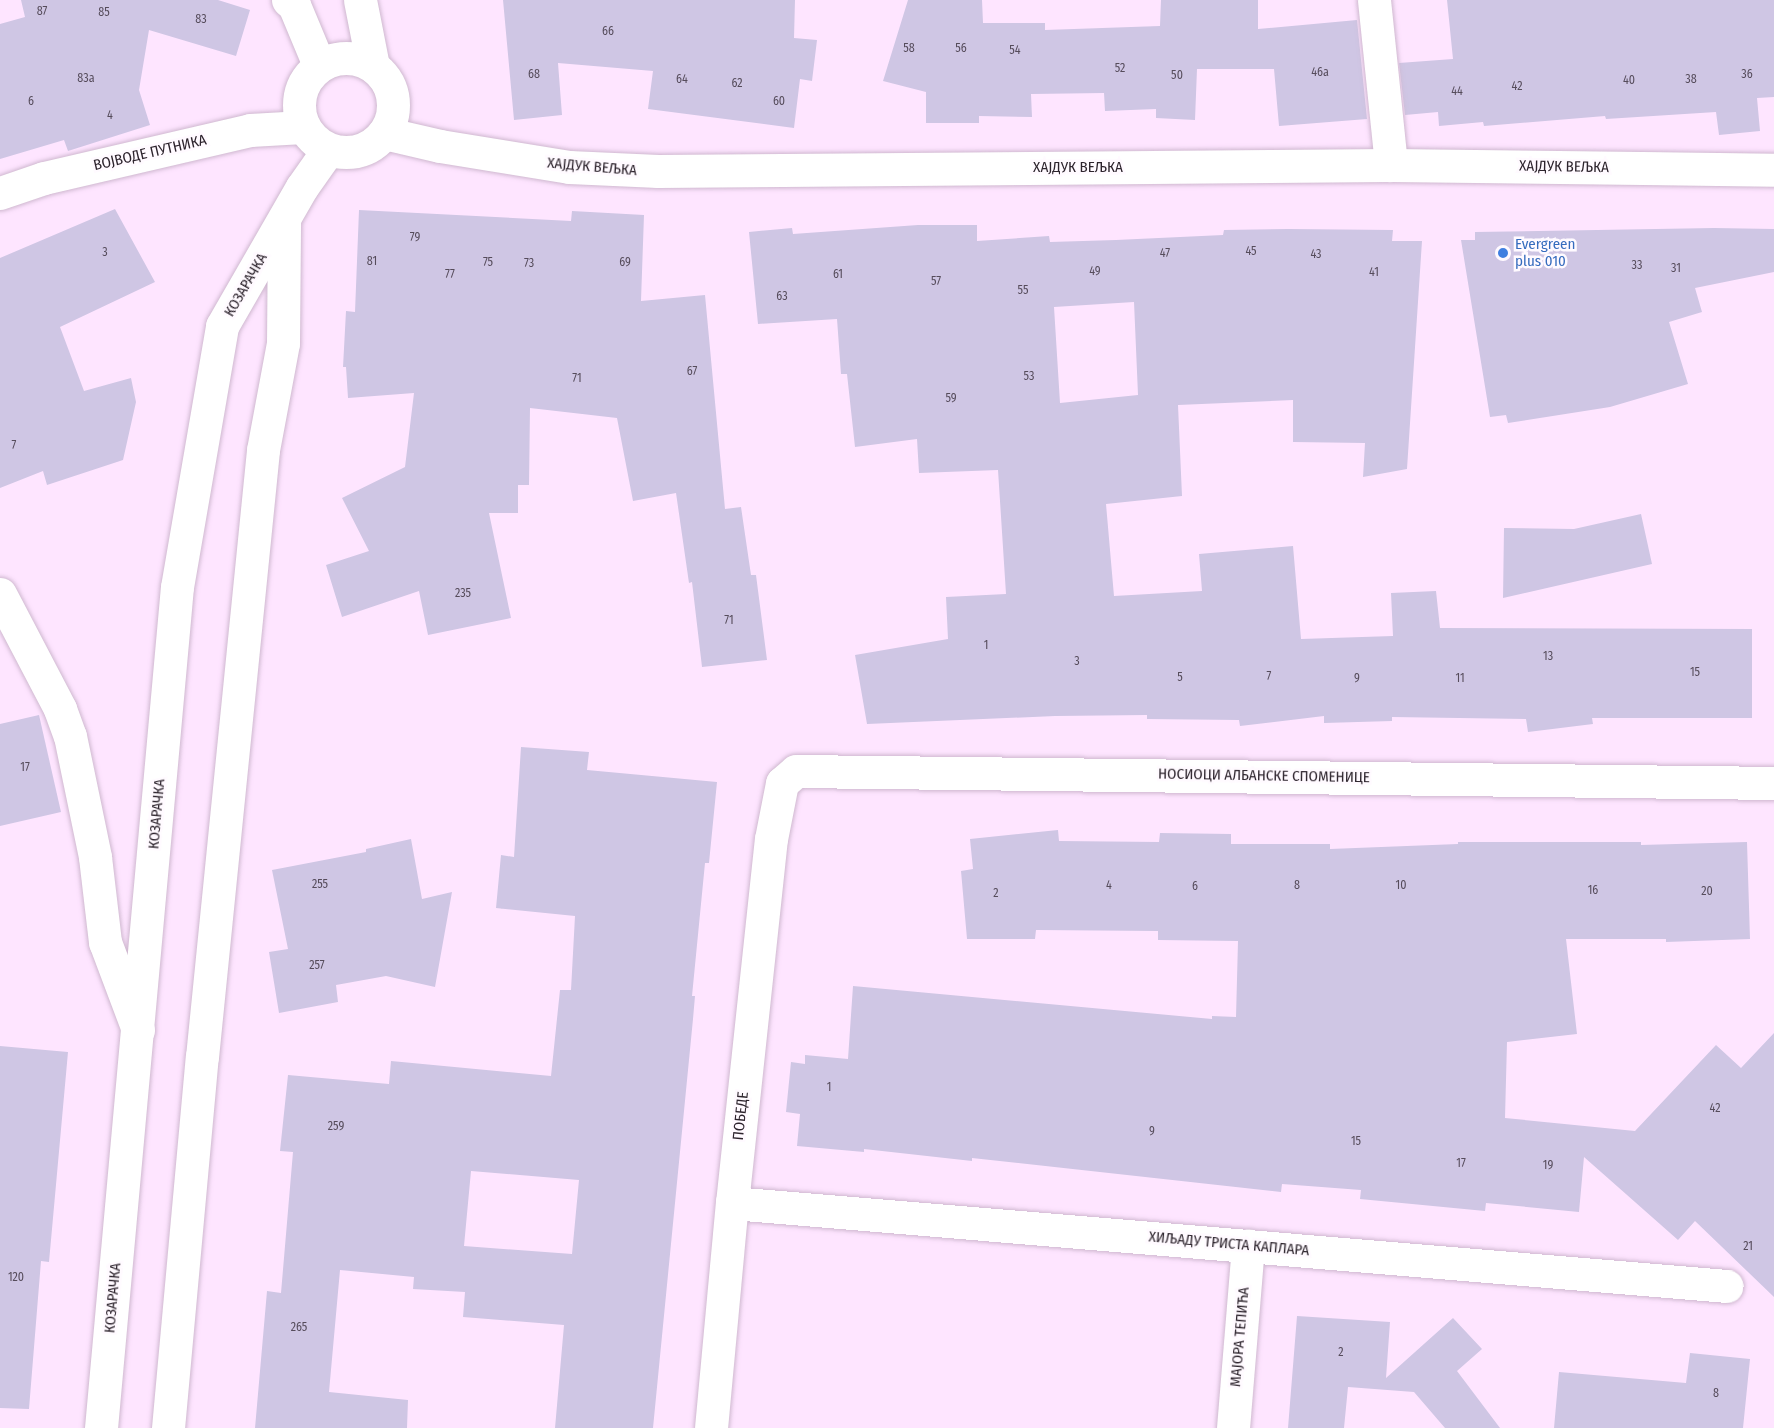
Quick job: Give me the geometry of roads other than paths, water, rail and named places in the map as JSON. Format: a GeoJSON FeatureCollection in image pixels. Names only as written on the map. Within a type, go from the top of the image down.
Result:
{"type":"FeatureCollection","features":[{"type":"Feature","properties":{"kind":"street"},"geometry":{"type":"LineString","coordinates":[[288,0],[294,5],[319,65]]}},
{"type":"Feature","properties":{"kind":"street"},"geometry":{"type":"LineString","coordinates":[[360,0],[373,66]]}},
{"type":"Feature","properties":{"kind":"street"},"geometry":{"type":"LineString","coordinates":[[1374,0],[1391,165]]}},
{"type":"Feature","properties":{"kind":"street"},"geometry":{"type":"LineString","coordinates":[[346,57],[373,66],[384,76],[393,105],[392,119],[384,133],[374,144],[359,151],[344,153],[328,150],[318,144],[303,127],[299,113],[302,86],[319,65],[332,59],[346,57]]}},
{"type":"Feature","properties":{"kind":"street","name":"ВОЈВОДЕ ПУТНИКА"},"geometry":{"type":"LineString","coordinates":[[0,193],[45,178],[250,130],[303,127]]}},
{"type":"Feature","properties":{"kind":"street","name":"ХАЈДУК ВЕЉКА"},"geometry":{"type":"LineString","coordinates":[[384,133],[440,146],[569,167],[658,171],[1391,165],[1774,170]]}},
{"type":"Feature","properties":{"kind":"street","name":"КОЗАРАЧКА"},"geometry":{"type":"LineString","coordinates":[[100,1428],[177,587],[222,327],[302,187],[328,150]]}},
{"type":"Feature","properties":{"kind":"street","name":"КОЗАРАЧКА"},"geometry":{"type":"LineString","coordinates":[[168,1428],[202,1058],[263,450],[282,343],[284,219]]}},
{"type":"Feature","properties":{"kind":"street"},"geometry":{"type":"LineString","coordinates":[[0,594],[60,708],[70,736],[95,857],[105,942],[138,1030]]}},
{"type":"Feature","properties":{"kind":"street","name":"НОСИОЦИ АЛБАНСКЕ СПОМЕНИЦЕ"},"geometry":{"type":"LineString","coordinates":[[777,805],[782,783],[796,771],[1774,783]]}},
{"type":"Feature","properties":{"kind":"street","name":"ПОБЕДЕ"},"geometry":{"type":"LineString","coordinates":[[711,1428],[732,1203],[771,839],[777,805]]}},
{"type":"Feature","properties":{"kind":"street","name":"ХИЉАДУ ТРИСТА КАПЛАРА"},"geometry":{"type":"LineString","coordinates":[[732,1203],[1727,1286]]}},
{"type":"Feature","properties":{"kind":"street","name":"МАЈОРА ТЕПИЋА"},"geometry":{"type":"LineString","coordinates":[[1233,1428],[1248,1246]]}},
{"type":"Feature","properties":{"kind":"place","name":"Evergreen plus 010"},"geometry":{"type":"Point","coordinates":[1503,253]}}]}
